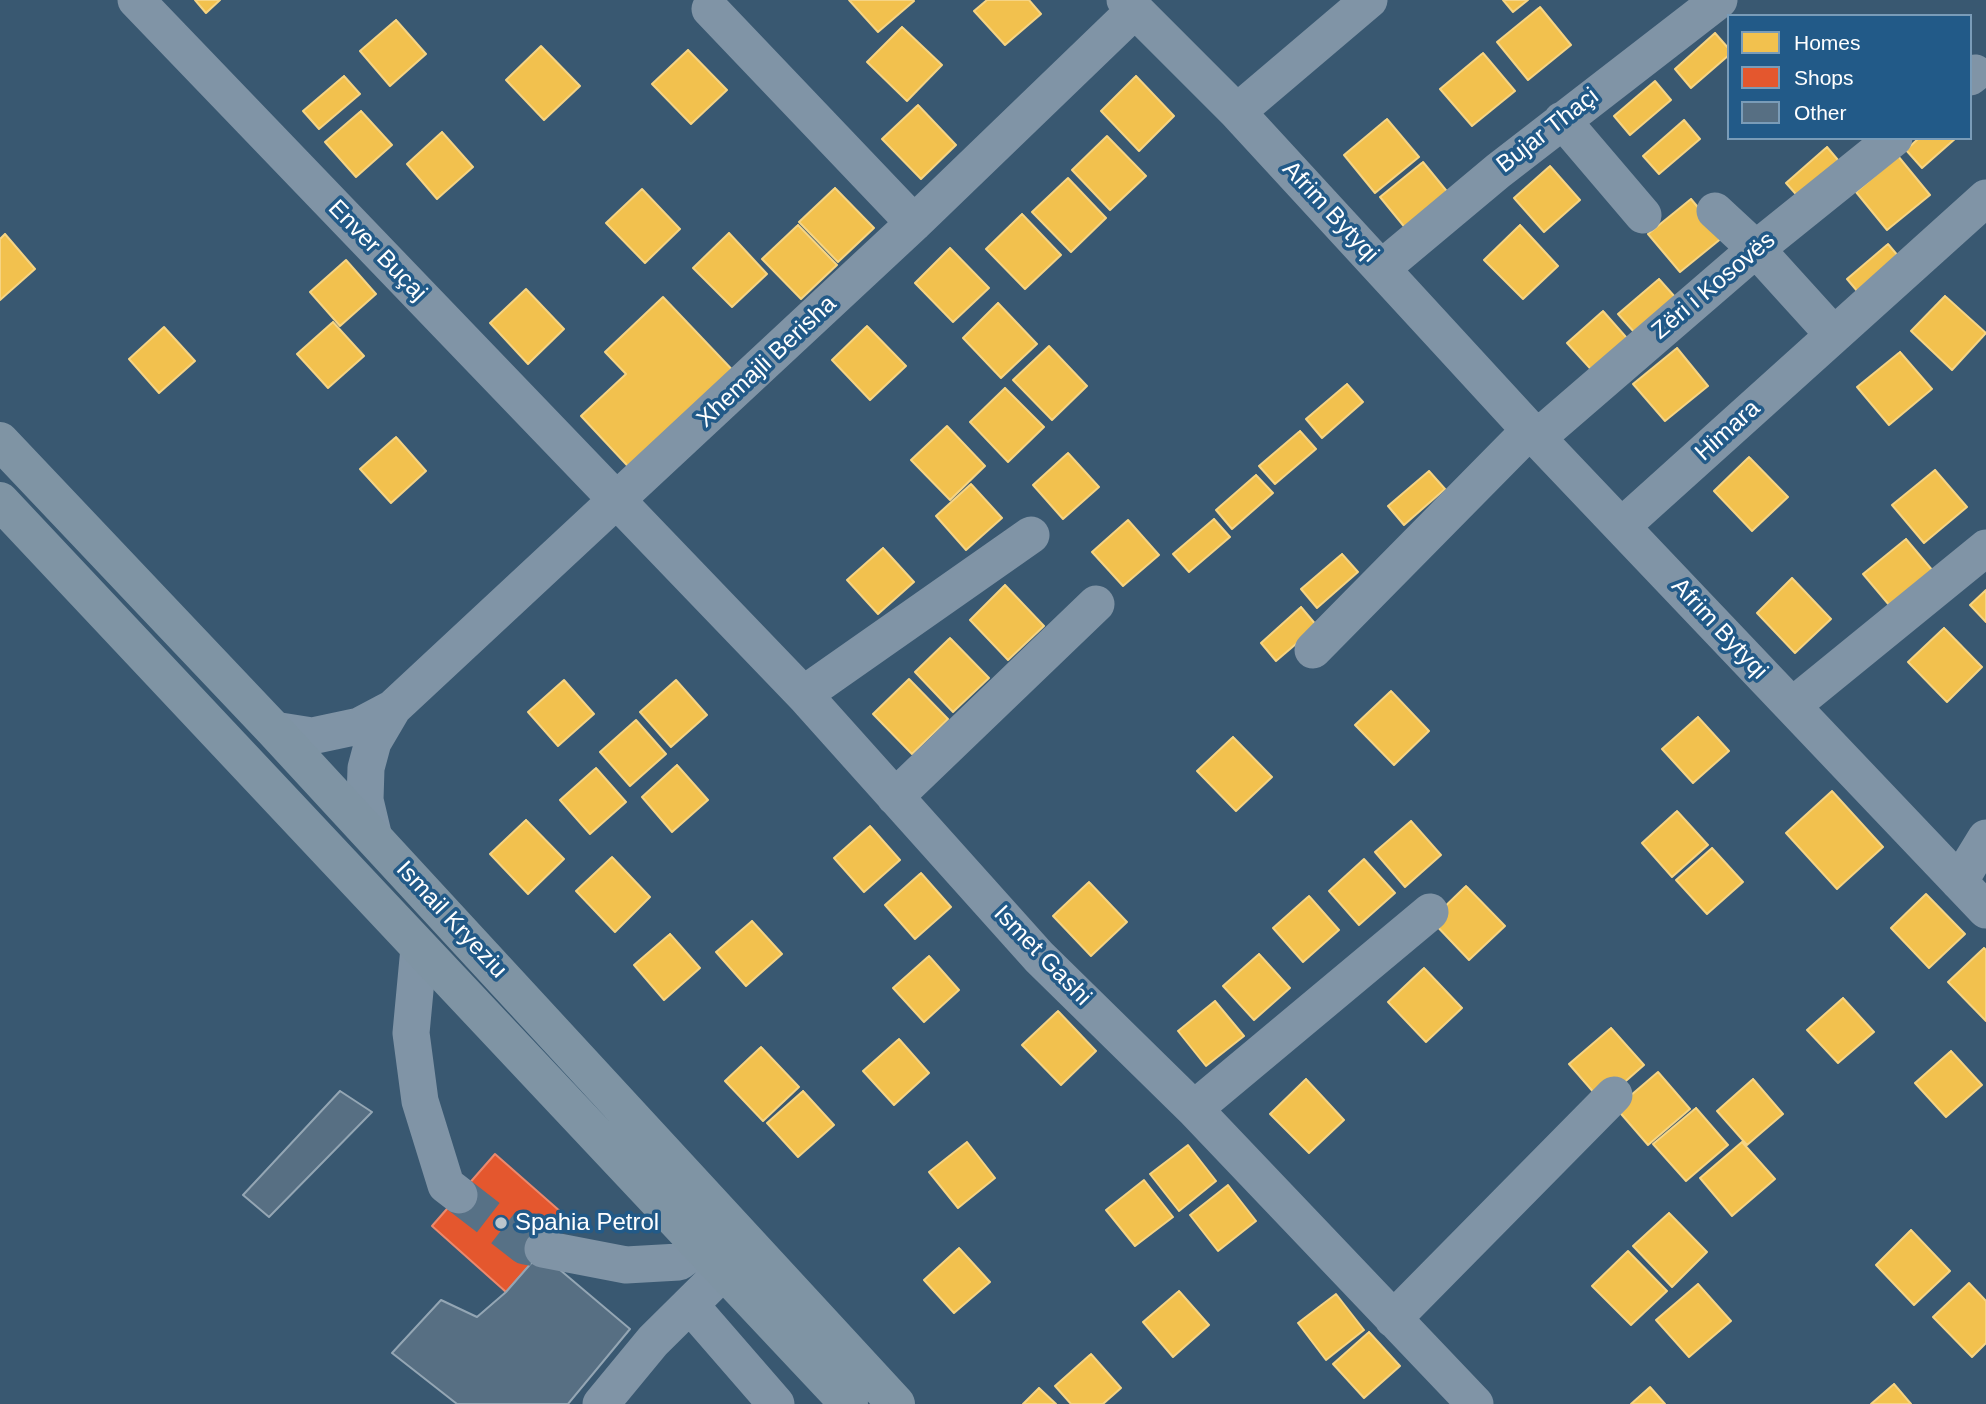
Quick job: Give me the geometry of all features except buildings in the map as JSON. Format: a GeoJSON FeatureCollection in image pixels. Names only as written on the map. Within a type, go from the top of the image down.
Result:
{"type":"FeatureCollection","features":[{"type":"Feature","properties":{"kind":"main road","name":"Ismail Kryeziu"},"geometry":{"type":"LineString","coordinates":[[0,441],[374,838],[849,1404]]}},
{"type":"Feature","properties":{"kind":"main road","name":"Ismail Kryeziu"},"geometry":{"type":"LineString","coordinates":[[0,501],[419,948],[724,1253],[896,1404]]}},
{"type":"Feature","properties":{"kind":"street","name":"Enver Buçaj"},"geometry":{"type":"LineString","coordinates":[[136,0],[618,501]]}},
{"type":"Feature","properties":{"kind":"street"},"geometry":{"type":"LineString","coordinates":[[1237,113],[1369,0]]}},
{"type":"Feature","properties":{"kind":"street","name":"Bujar Thaçi"},"geometry":{"type":"LineString","coordinates":[[1382,268],[1562,120],[1719,0]]}},
{"type":"Feature","properties":{"kind":"street","name":"Xhemajli Berisha"},"geometry":{"type":"LineString","coordinates":[[274,730],[312,736],[324,734],[359,726],[393,708],[914,223],[1130,5]]}},
{"type":"Feature","properties":{"kind":"street","name":"Afrim Bytyqi"},"geometry":{"type":"LineString","coordinates":[[1130,5],[1237,113],[1534,434],[1986,911]]}},
{"type":"Feature","properties":{"kind":"street"},"geometry":{"type":"LineString","coordinates":[[710,9],[914,223]]}},
{"type":"Feature","properties":{"kind":"street"},"geometry":{"type":"LineString","coordinates":[[1562,120],[1643,215]]}},
{"type":"Feature","properties":{"kind":"street","name":"Zëri i Kosovës"},"geometry":{"type":"LineString","coordinates":[[1534,434],[1892,140]]}},
{"type":"Feature","properties":{"kind":"street","name":"Himara"},"geometry":{"type":"LineString","coordinates":[[1622,526],[1986,198]]}},
{"type":"Feature","properties":{"kind":"street"},"geometry":{"type":"LineString","coordinates":[[1715,211],[1756,249],[1835,335]]}},
{"type":"Feature","properties":{"kind":"street"},"geometry":{"type":"LineString","coordinates":[[1313,650],[1534,434]]}},
{"type":"Feature","properties":{"kind":"street","name":"Ismet Gashi"},"geometry":{"type":"LineString","coordinates":[[618,501],[804,696],[1039,957],[1194,1109],[1475,1404]]}},
{"type":"Feature","properties":{"kind":"street"},"geometry":{"type":"LineString","coordinates":[[804,696],[1031,535]]}},
{"type":"Feature","properties":{"kind":"street"},"geometry":{"type":"LineString","coordinates":[[1792,706],[1986,548]]}},
{"type":"Feature","properties":{"kind":"street"},"geometry":{"type":"LineString","coordinates":[[895,797],[1096,604]]}},
{"type":"Feature","properties":{"kind":"street","name":"Xhemajli Berisha"},"geometry":{"type":"LineString","coordinates":[[374,838],[365,800],[366,768],[373,742],[393,708]]}},
{"type":"Feature","properties":{"kind":"street"},"geometry":{"type":"LineString","coordinates":[[1959,882],[1986,838]]}},
{"type":"Feature","properties":{"kind":"street"},"geometry":{"type":"LineString","coordinates":[[1194,1109],[1430,912]]}},
{"type":"Feature","properties":{"kind":"street"},"geometry":{"type":"LineString","coordinates":[[419,948],[411,1034],[420,1101],[446,1185],[459,1195]]}},
{"type":"Feature","properties":{"kind":"street"},"geometry":{"type":"LineString","coordinates":[[1393,1320],[1614,1095]]}},
{"type":"Feature","properties":{"kind":"street"},"geometry":{"type":"LineString","coordinates":[[543,1249],[626,1265],[679,1262],[724,1253]]}},
{"type":"Feature","properties":{"kind":"street"},"geometry":{"type":"LineString","coordinates":[[601,1404],[653,1341],[690,1305],[724,1253]]}},
{"type":"Feature","properties":{"kind":"street"},"geometry":{"type":"LineString","coordinates":[[690,1305],[776,1404]]}},
{"type":"Feature","properties":{"kind":"tunnel"},"geometry":{"type":"LineString","coordinates":[[459,1195],[525,1246],[543,1249]]}},
{"type":"Feature","properties":{"kind":"place","name":"Spahia Petrol"},"geometry":{"type":"Point","coordinates":[501,1223]}}]}
